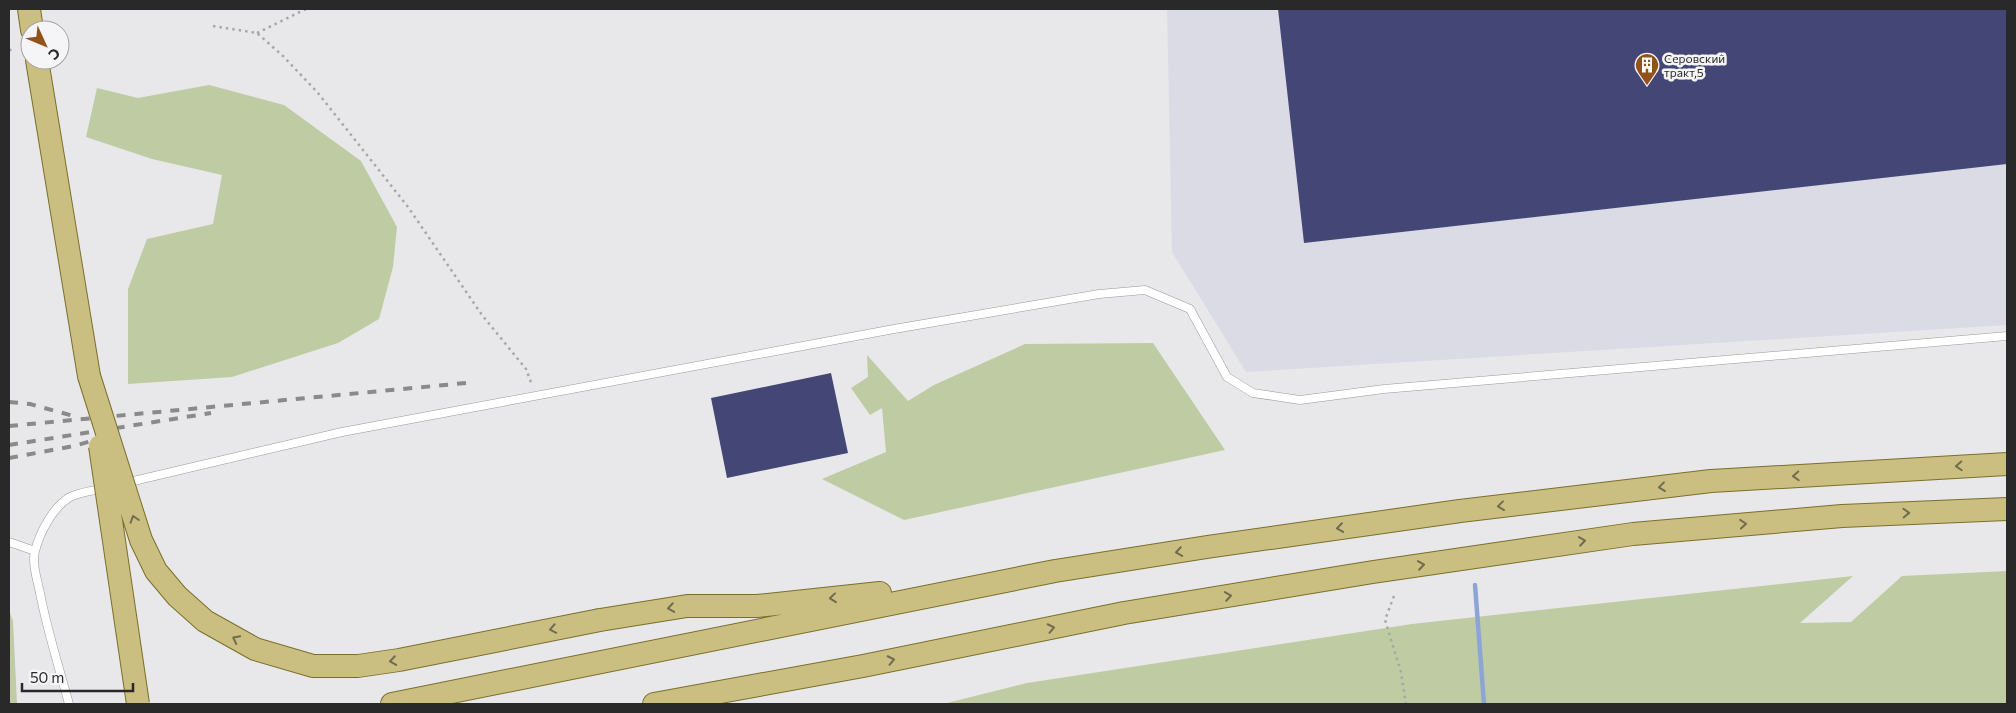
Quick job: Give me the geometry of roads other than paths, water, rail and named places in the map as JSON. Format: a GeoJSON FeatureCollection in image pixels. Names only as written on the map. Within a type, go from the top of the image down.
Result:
{"type":"FeatureCollection","features":[{"type":"Feature","properties":{"kind":"main road"},"geometry":{"type":"LineString","coordinates":[[39,70],[89,376],[138,704]]}},
{"type":"Feature","properties":{"kind":"main road"},"geometry":{"type":"LineString","coordinates":[[89,376],[141,540],[156,571],[177,596],[205,621],[255,649],[313,666],[358,666],[399,660],[600,620],[687,606],[757,606],[864,595],[1055,571],[1460,511],[1711,481],[2007,464]]}},
{"type":"Feature","properties":{"kind":"main road"},"geometry":{"type":"LineString","coordinates":[[654,704],[864,666],[1124,613],[1382,570],[1633,534],[1842,516],[2007,509]]}},
{"type":"Feature","properties":{"kind":"main road"},"geometry":{"type":"LineString","coordinates":[[392,704],[1055,571]]}},
{"type":"Feature","properties":{"kind":"main road"},"geometry":{"type":"LineString","coordinates":[[731,704],[864,666]]}},
{"type":"Feature","properties":{"kind":"lane"},"geometry":{"type":"LineString","coordinates":[[69,704],[34,568],[35,551],[53,513],[71,496],[342,432],[894,329],[1098,294],[1145,290],[1190,309],[1227,377],[1253,392],[1300,400],[1384,389],[2007,336]]}},
{"type":"Feature","properties":{"kind":"lane"},"geometry":{"type":"LineString","coordinates":[[9,542],[35,551]]}},
{"type":"Feature","properties":{"kind":"waterway"},"geometry":{"type":"LineString","coordinates":[[1475,585],[1484,704]]}},
{"type":"Feature","properties":{"kind":"railway"},"geometry":{"type":"LineString","coordinates":[[9,426],[466,383]]}},
{"type":"Feature","properties":{"kind":"railway"},"geometry":{"type":"LineString","coordinates":[[9,402],[30,404],[77,417]]}},
{"type":"Feature","properties":{"kind":"railway"},"geometry":{"type":"LineString","coordinates":[[9,445],[211,413]]}},
{"type":"Feature","properties":{"kind":"railway"},"geometry":{"type":"LineString","coordinates":[[9,458],[74,446],[109,436]]}},
{"type":"Feature","properties":{"kind":"place","name":"Серовский тракт,5"},"geometry":{"type":"Point","coordinates":[1647,86]}}]}
